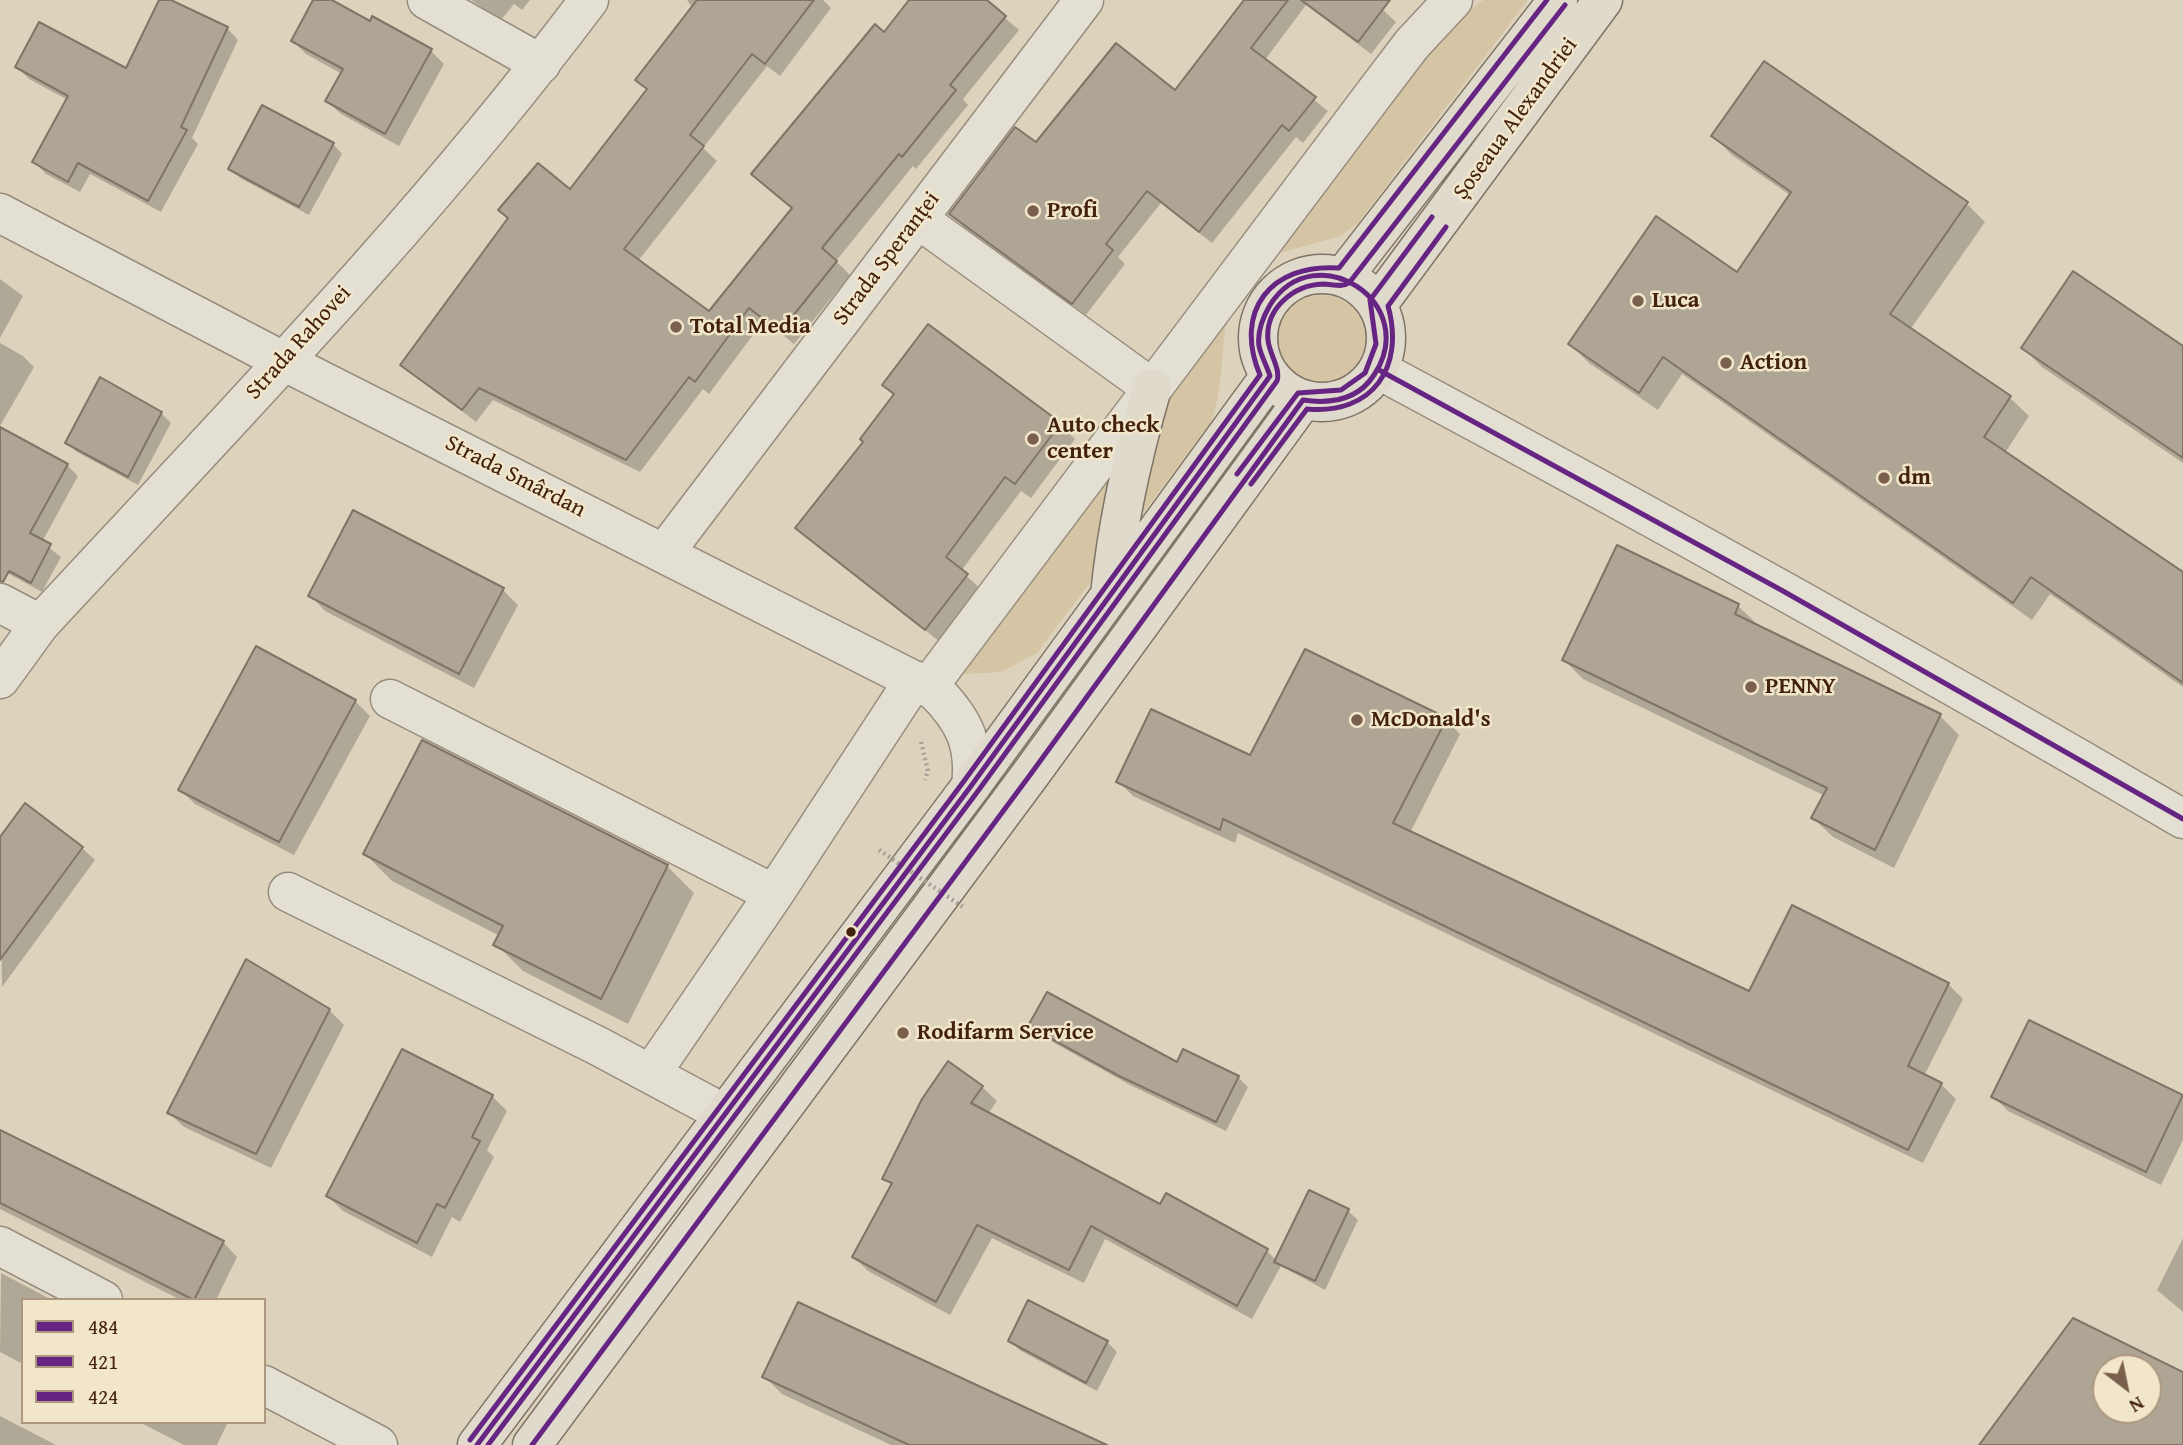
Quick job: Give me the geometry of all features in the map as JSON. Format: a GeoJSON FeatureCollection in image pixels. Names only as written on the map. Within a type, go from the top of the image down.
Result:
{"type":"FeatureCollection","features":[{"type":"Feature","properties":{"kind":"main road","name":"Șoseaua Alexandriei"},"geometry":{"type":"LineString","coordinates":[[1343,277],[1558,0]]}},
{"type":"Feature","properties":{"kind":"main road","name":"Șoseaua Alexandriei"},"geometry":{"type":"LineString","coordinates":[[1378,304],[1603,0]]}},
{"type":"Feature","properties":{"kind":"main road"},"geometry":{"type":"LineString","coordinates":[[1327,274],[1343,277],[1365,290],[1378,304],[1386,326],[1387,341],[1379,370],[1367,385],[1352,396],[1334,402],[1303,400],[1283,390],[1270,376],[1258,350],[1258,333],[1269,302],[1294,280],[1327,274]]}},
{"type":"Feature","properties":{"kind":"main road"},"geometry":{"type":"LineString","coordinates":[[477,1445],[723,1113],[971,786],[1270,376]]}},
{"type":"Feature","properties":{"kind":"main road"},"geometry":{"type":"LineString","coordinates":[[1110,595],[1115,540],[1152,388]]}},
{"type":"Feature","properties":{"kind":"main road"},"geometry":{"type":"LineString","coordinates":[[531,1445],[1030,775],[1303,400]]}},
{"type":"Feature","properties":{"kind":"street"},"geometry":{"type":"LineString","coordinates":[[427,0],[541,64]]}},
{"type":"Feature","properties":{"kind":"street","name":"Strada Rahovei"},"geometry":{"type":"LineString","coordinates":[[0,679],[40,624],[373,262],[541,64],[589,0]]}},
{"type":"Feature","properties":{"kind":"street","name":"Strada Speranței"},"geometry":{"type":"LineString","coordinates":[[665,552],[1084,0]]}},
{"type":"Feature","properties":{"kind":"street"},"geometry":{"type":"LineString","coordinates":[[651,1074],[774,894],[918,692],[1412,44],[1454,0]]}},
{"type":"Feature","properties":{"kind":"street","name":"Strada Smârdan"},"geometry":{"type":"LineString","coordinates":[[0,213],[283,361],[665,552],[918,692],[953,708],[966,729],[972,748],[971,786]]}},
{"type":"Feature","properties":{"kind":"street"},"geometry":{"type":"LineString","coordinates":[[918,219],[1152,388]]}},
{"type":"Feature","properties":{"kind":"street"},"geometry":{"type":"LineString","coordinates":[[1379,370],[1941,678],[2183,819]]}},
{"type":"Feature","properties":{"kind":"street"},"geometry":{"type":"LineString","coordinates":[[0,603],[40,624]]}},
{"type":"Feature","properties":{"kind":"street"},"geometry":{"type":"LineString","coordinates":[[390,699],[774,894]]}},
{"type":"Feature","properties":{"kind":"street"},"geometry":{"type":"LineString","coordinates":[[288,892],[651,1074],[723,1113]]}},
{"type":"Feature","properties":{"kind":"street"},"geometry":{"type":"LineString","coordinates":[[0,1246],[99,1298]]}},
{"type":"Feature","properties":{"kind":"street"},"geometry":{"type":"LineString","coordinates":[[266,1386],[378,1445]]}},
{"type":"Feature","properties":{"kind":"path"},"geometry":{"type":"LineString","coordinates":[[918,692],[914,729],[924,747],[928,771],[921,791]]}},
{"type":"Feature","properties":{"kind":"path"},"geometry":{"type":"LineString","coordinates":[[878,850],[963,907]]}},
{"type":"Feature","properties":{"kind":"shaded area"},"geometry":{"type":"Polygon","coordinates":[[[1483,0],[1528,0],[1357,224],[1340,236],[1270,256],[1446,30],[1483,0]]]}},
{"type":"Feature","properties":{"kind":"shaded area"},"geometry":{"type":"Polygon","coordinates":[[[1322,295],[1339,298],[1353,308],[1363,322],[1366,339],[1363,356],[1353,370],[1339,380],[1322,383],[1305,380],[1291,370],[1281,356],[1278,339],[1281,322],[1291,308],[1305,298],[1322,295]]]}},
{"type":"Feature","properties":{"kind":"shaded area"},"geometry":{"type":"Polygon","coordinates":[[[1229,307],[1218,396],[1210,424],[1037,653],[1001,672],[966,674],[963,670],[1229,307]]]}},
{"type":"Feature","properties":{"kind":"building"},"geometry":{"type":"Polygon","coordinates":[[[159,0],[171,0],[228,27],[181,127],[187,130],[148,201],[78,163],[68,182],[32,162],[68,96],[15,67],[39,22],[126,68],[159,0]]]}},
{"type":"Feature","properties":{"kind":"building"},"geometry":{"type":"Polygon","coordinates":[[[313,0],[332,0],[370,21],[372,16],[432,49],[385,134],[325,101],[343,69],[291,41],[313,0]]]}},
{"type":"Feature","properties":{"kind":"building"},"geometry":{"type":"Polygon","coordinates":[[[697,0],[814,0],[765,64],[752,54],[690,135],[704,146],[624,249],[709,311],[792,208],[751,174],[875,24],[884,32],[909,0],[987,0],[1006,16],[950,85],[956,90],[902,157],[899,154],[822,248],[837,261],[780,332],[749,308],[695,382],[689,377],[626,460],[479,388],[462,410],[400,365],[508,218],[498,210],[538,163],[570,189],[647,89],[635,80],[697,0]]]}},
{"type":"Feature","properties":{"kind":"building"},"geometry":{"type":"Polygon","coordinates":[[[1244,0],[1288,0],[1251,48],[1316,97],[1289,131],[1282,125],[1199,232],[1147,191],[1106,244],[1113,250],[1072,304],[949,214],[1015,127],[1036,142],[1116,43],[1175,90],[1244,0]]]}},
{"type":"Feature","properties":{"kind":"building"},"geometry":{"type":"Polygon","coordinates":[[[1301,0],[1390,0],[1358,42],[1301,0]]]}},
{"type":"Feature","properties":{"kind":"building"},"geometry":{"type":"Polygon","coordinates":[[[1764,61],[1968,202],[1890,314],[2011,396],[1984,437],[2183,572],[2183,683],[2031,577],[2013,603],[1663,357],[1639,393],[1568,344],[1656,216],[1737,272],[1791,192],[1711,136],[1764,61]]]}},
{"type":"Feature","properties":{"kind":"building"},"geometry":{"type":"Polygon","coordinates":[[[262,105],[334,143],[299,207],[228,169],[262,105]]]}},
{"type":"Feature","properties":{"kind":"building"},"geometry":{"type":"Polygon","coordinates":[[[2073,271],[2183,346],[2183,458],[2021,348],[2073,271]]]}},
{"type":"Feature","properties":{"kind":"building"},"geometry":{"type":"Polygon","coordinates":[[[928,324],[1061,423],[1015,484],[1005,477],[946,557],[968,574],[925,630],[795,528],[863,442],[860,439],[894,394],[882,385],[928,324]]]}},
{"type":"Feature","properties":{"kind":"building"},"geometry":{"type":"Polygon","coordinates":[[[100,377],[162,412],[128,477],[65,443],[100,377]]]}},
{"type":"Feature","properties":{"kind":"building"},"geometry":{"type":"Polygon","coordinates":[[[0,427],[68,464],[30,533],[51,544],[31,583],[9,571],[3,582],[0,581],[0,427]]]}},
{"type":"Feature","properties":{"kind":"building"},"geometry":{"type":"Polygon","coordinates":[[[353,510],[504,588],[459,674],[308,596],[353,510]]]}},
{"type":"Feature","properties":{"kind":"building","name":"PENNY"},"geometry":{"type":"Polygon","coordinates":[[[1617,545],[1739,604],[1735,614],[1941,714],[1875,850],[1811,818],[1827,788],[1562,660],[1617,545]]]}},
{"type":"Feature","properties":{"kind":"building"},"geometry":{"type":"Polygon","coordinates":[[[256,646],[356,700],[279,842],[178,790],[256,646]]]}},
{"type":"Feature","properties":{"kind":"building"},"geometry":{"type":"Polygon","coordinates":[[[1305,649],[1447,718],[1393,823],[1749,991],[1792,905],[1949,983],[1908,1066],[1942,1083],[1908,1150],[1223,819],[1220,830],[1116,782],[1151,709],[1250,755],[1305,649]]]}},
{"type":"Feature","properties":{"kind":"building"},"geometry":{"type":"Polygon","coordinates":[[[422,740],[668,865],[601,999],[493,945],[503,926],[363,854],[422,740]]]}},
{"type":"Feature","properties":{"kind":"building"},"geometry":{"type":"Polygon","coordinates":[[[25,803],[83,847],[0,960],[0,837],[25,803]]]}},
{"type":"Feature","properties":{"kind":"building"},"geometry":{"type":"Polygon","coordinates":[[[246,959],[330,1009],[256,1154],[167,1113],[246,959]]]}},
{"type":"Feature","properties":{"kind":"building"},"geometry":{"type":"Polygon","coordinates":[[[1047,992],[1177,1062],[1183,1049],[1239,1076],[1216,1122],[1119,1076],[1028,1026],[1047,992]]]}},
{"type":"Feature","properties":{"kind":"building"},"geometry":{"type":"Polygon","coordinates":[[[2029,1020],[2183,1095],[2146,1172],[1991,1097],[2029,1020]]]}},
{"type":"Feature","properties":{"kind":"building"},"geometry":{"type":"Polygon","coordinates":[[[402,1049],[493,1095],[472,1137],[480,1141],[445,1208],[437,1204],[417,1243],[326,1196],[402,1049]]]}},
{"type":"Feature","properties":{"kind":"building"},"geometry":{"type":"Polygon","coordinates":[[[948,1061],[983,1086],[971,1103],[1160,1204],[1166,1193],[1268,1249],[1237,1306],[1091,1226],[1069,1270],[977,1225],[936,1302],[852,1257],[892,1183],[882,1179],[922,1099],[948,1061]]]}},
{"type":"Feature","properties":{"kind":"building"},"geometry":{"type":"Polygon","coordinates":[[[0,1130],[224,1241],[195,1298],[190,1298],[0,1203],[0,1130]]]}},
{"type":"Feature","properties":{"kind":"building"},"geometry":{"type":"Polygon","coordinates":[[[1309,1190],[1349,1209],[1315,1281],[1274,1262],[1309,1190]]]}},
{"type":"Feature","properties":{"kind":"building"},"geometry":{"type":"Polygon","coordinates":[[[1028,1300],[1108,1341],[1086,1383],[1008,1341],[1028,1300]]]}},
{"type":"Feature","properties":{"kind":"building"},"geometry":{"type":"Polygon","coordinates":[[[798,1302],[1107,1445],[909,1445],[762,1377],[798,1302]]]}},
{"type":"Feature","properties":{"kind":"building"},"geometry":{"type":"Polygon","coordinates":[[[2073,1318],[2146,1354],[2092,1354],[2092,1424],[2162,1424],[2162,1362],[2183,1372],[2183,1445],[1979,1445],[2073,1318]]]}},
{"type":"Feature","properties":{"kind":"transit line","name":"424"},"geometry":{"type":"LineString","coordinates":[[470,1440],[964,781],[1260,375],[1253,352],[1251,331],[1255,312],[1264,296],[1277,283],[1294,274],[1315,269],[1339,268],[1547,0]]}},
{"type":"Feature","properties":{"kind":"transit line","name":"421"},"geometry":{"type":"LineString","coordinates":[[488,1445],[978,791],[1277,381],[1277,371],[1268,340],[1268,329],[1276,309],[1292,294],[1312,285],[1340,286],[1349,283],[1565,5]]}},
{"type":"Feature","properties":{"kind":"transit line","name":"424"},"geometry":{"type":"LineString","coordinates":[[1237,474],[1298,393],[1341,390],[1365,373],[1376,344],[1370,300],[1432,217]]}},
{"type":"Feature","properties":{"kind":"transit line","name":"421"},"geometry":{"type":"LineString","coordinates":[[1251,484],[1307,409],[1330,409],[1350,404],[1379,383],[1392,349],[1388,306],[1446,227]]}},
{"type":"Feature","properties":{"kind":"transit line","name":"484"},"geometry":{"type":"LineString","coordinates":[[477,1445],[971,786],[1270,376],[1259,341],[1261,325],[1270,305],[1289,285],[1312,276],[1335,277],[1357,286],[1374,302],[1384,324],[1385,348],[1374,375],[1352,395],[1333,400],[1303,400],[1030,775],[532,1445]]}},
{"type":"Feature","properties":{"kind":"transit line","name":"484"},"geometry":{"type":"LineString","coordinates":[[1379,370],[1783,591],[2183,819]]}},
{"type":"Feature","properties":{"kind":"place","name":"Profi"},"geometry":{"type":"Point","coordinates":[1033,211]}},
{"type":"Feature","properties":{"kind":"place","name":"Luca"},"geometry":{"type":"Point","coordinates":[1638,301]}},
{"type":"Feature","properties":{"kind":"place","name":"Total Media"},"geometry":{"type":"Point","coordinates":[676,327]}},
{"type":"Feature","properties":{"kind":"place","name":"Action"},"geometry":{"type":"Point","coordinates":[1726,363]}},
{"type":"Feature","properties":{"kind":"place","name":"Auto check center"},"geometry":{"type":"Point","coordinates":[1033,439]}},
{"type":"Feature","properties":{"kind":"place","name":"dm"},"geometry":{"type":"Point","coordinates":[1884,478]}},
{"type":"Feature","properties":{"kind":"place","name":"PENNY"},"geometry":{"type":"Point","coordinates":[1751,687]}},
{"type":"Feature","properties":{"kind":"place","name":"McDonald's"},"geometry":{"type":"Point","coordinates":[1357,720]}},
{"type":"Feature","properties":{"kind":"place","name":"Rodifarm Service"},"geometry":{"type":"Point","coordinates":[903,1033]}}]}
